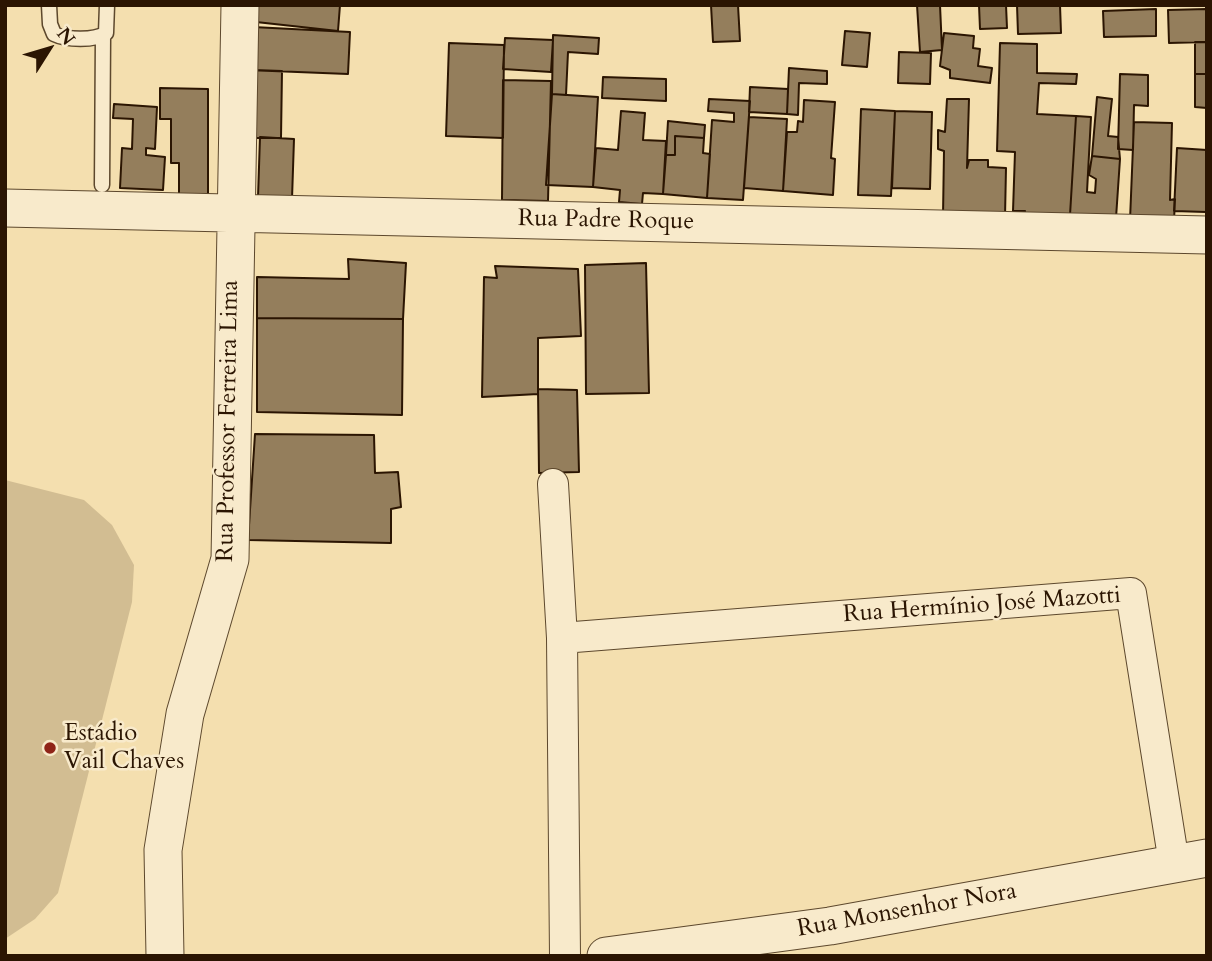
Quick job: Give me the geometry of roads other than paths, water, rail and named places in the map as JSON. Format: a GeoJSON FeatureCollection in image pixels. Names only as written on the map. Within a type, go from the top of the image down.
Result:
{"type":"FeatureCollection","features":[{"type":"Feature","properties":{"kind":"street","name":"Rua Professor Ferreira Lima"},"geometry":{"type":"LineString","coordinates":[[165,956],[163,850],[178,755],[185,714],[230,559],[234,212],[240,5]]}},
{"type":"Feature","properties":{"kind":"street","name":"Rua Padre Roque"},"geometry":{"type":"LineString","coordinates":[[5,208],[1207,235]]}},
{"type":"Feature","properties":{"kind":"street"},"geometry":{"type":"LineString","coordinates":[[553,484],[562,638],[565,956]]}},
{"type":"Feature","properties":{"kind":"street","name":"Rua Hermínio José Mazotti"},"geometry":{"type":"LineString","coordinates":[[562,638],[1131,593],[1190,860]]}},
{"type":"Feature","properties":{"kind":"street","name":"Rua Monsenhor Nora"},"geometry":{"type":"LineString","coordinates":[[606,956],[829,941],[1190,860]]}},
{"type":"Feature","properties":{"kind":"lane"},"geometry":{"type":"LineString","coordinates":[[50,5],[51,30],[58,37],[103,35]]}},
{"type":"Feature","properties":{"kind":"lane"},"geometry":{"type":"LineString","coordinates":[[102,185],[103,35],[107,29],[107,5]]}},
{"type":"Feature","properties":{"kind":"place","name":"Estádio Vail Chaves"},"geometry":{"type":"Point","coordinates":[50,748]}}]}
